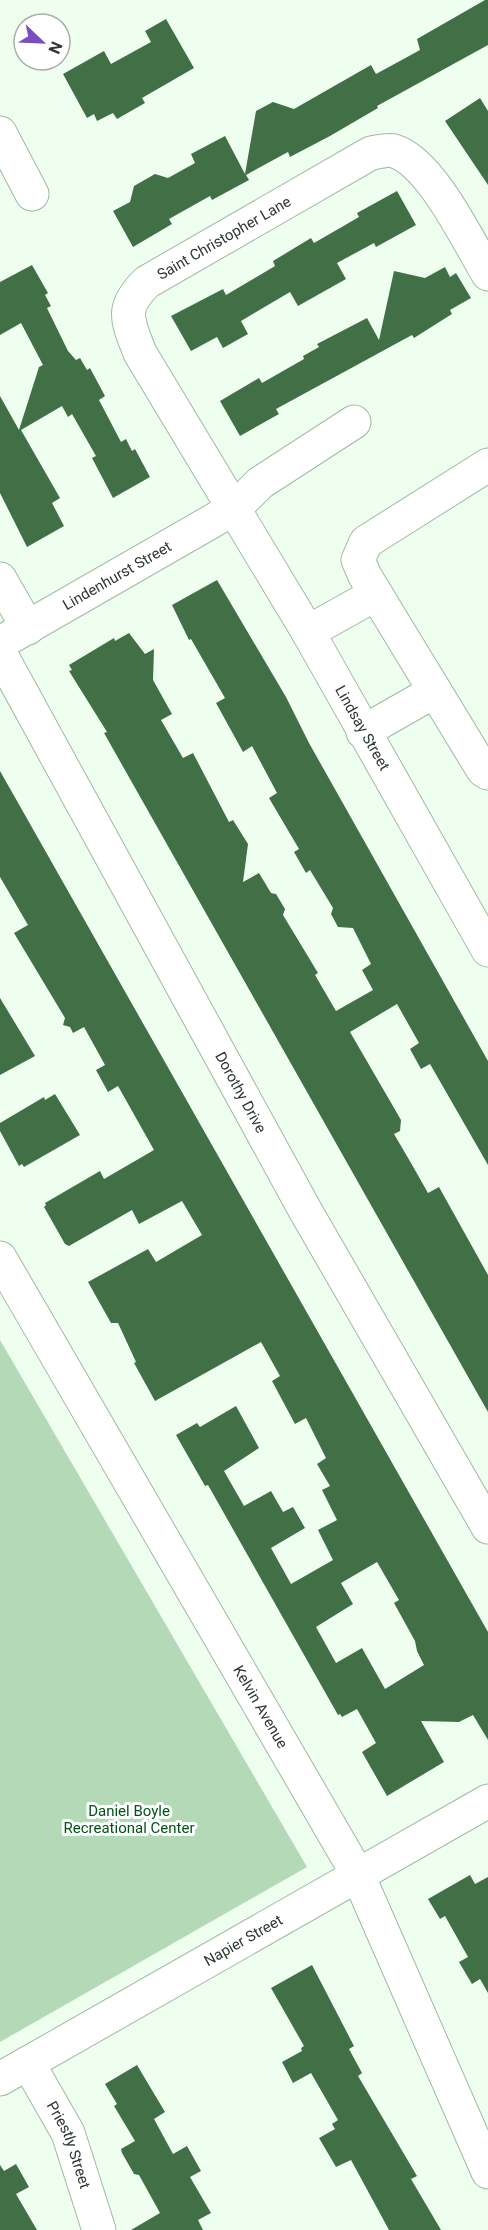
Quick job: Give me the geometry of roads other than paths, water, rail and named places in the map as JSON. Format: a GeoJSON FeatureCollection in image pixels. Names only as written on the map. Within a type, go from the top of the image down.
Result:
{"type":"FeatureCollection","features":[{"type":"Feature","properties":{"kind":"street"},"geometry":{"type":"LineString","coordinates":[[0,133],[32,194]]}},
{"type":"Feature","properties":{"kind":"street","name":"Saint Christopher Lane"},"geometry":{"type":"LineString","coordinates":[[235,508],[140,353],[128,321],[131,297],[147,282],[371,153],[392,150],[416,163],[440,195],[488,274]]}},
{"type":"Feature","properties":{"kind":"street","name":"Lindenhurst Street"},"geometry":{"type":"LineString","coordinates":[[0,643],[235,508],[260,483],[354,422]]}},
{"type":"Feature","properties":{"kind":"street"},"geometry":{"type":"LineString","coordinates":[[488,465],[366,542],[358,560],[376,594],[483,770],[488,773]]}},
{"type":"Feature","properties":{"kind":"street","name":"Lindsay Street"},"geometry":{"type":"LineString","coordinates":[[235,508],[488,950]]}},
{"type":"Feature","properties":{"kind":"street"},"geometry":{"type":"LineString","coordinates":[[0,579],[28,628]]}},
{"type":"Feature","properties":{"kind":"street"},"geometry":{"type":"LineString","coordinates":[[308,632],[376,594]]}},
{"type":"Feature","properties":{"kind":"street","name":"Dorothy Drive"},"geometry":{"type":"LineString","coordinates":[[0,653],[304,1210],[488,1527]]}},
{"type":"Feature","properties":{"kind":"street"},"geometry":{"type":"LineString","coordinates":[[363,732],[435,691]]}},
{"type":"Feature","properties":{"kind":"street","name":"Kelvin Avenue"},"geometry":{"type":"LineString","coordinates":[[0,1258],[358,1875],[488,2172]]}},
{"type":"Feature","properties":{"kind":"street","name":"Napier Street"},"geometry":{"type":"LineString","coordinates":[[0,2079],[488,1801]]}},
{"type":"Feature","properties":{"kind":"street","name":"Priestly Street"},"geometry":{"type":"LineString","coordinates":[[28,2063],[68,2133],[99,2230]]}},
{"type":"Feature","properties":{"kind":"park label","name":"Daniel Boyle Recreational Center"},"geometry":{"type":"Point","coordinates":[129,1820]}}]}
